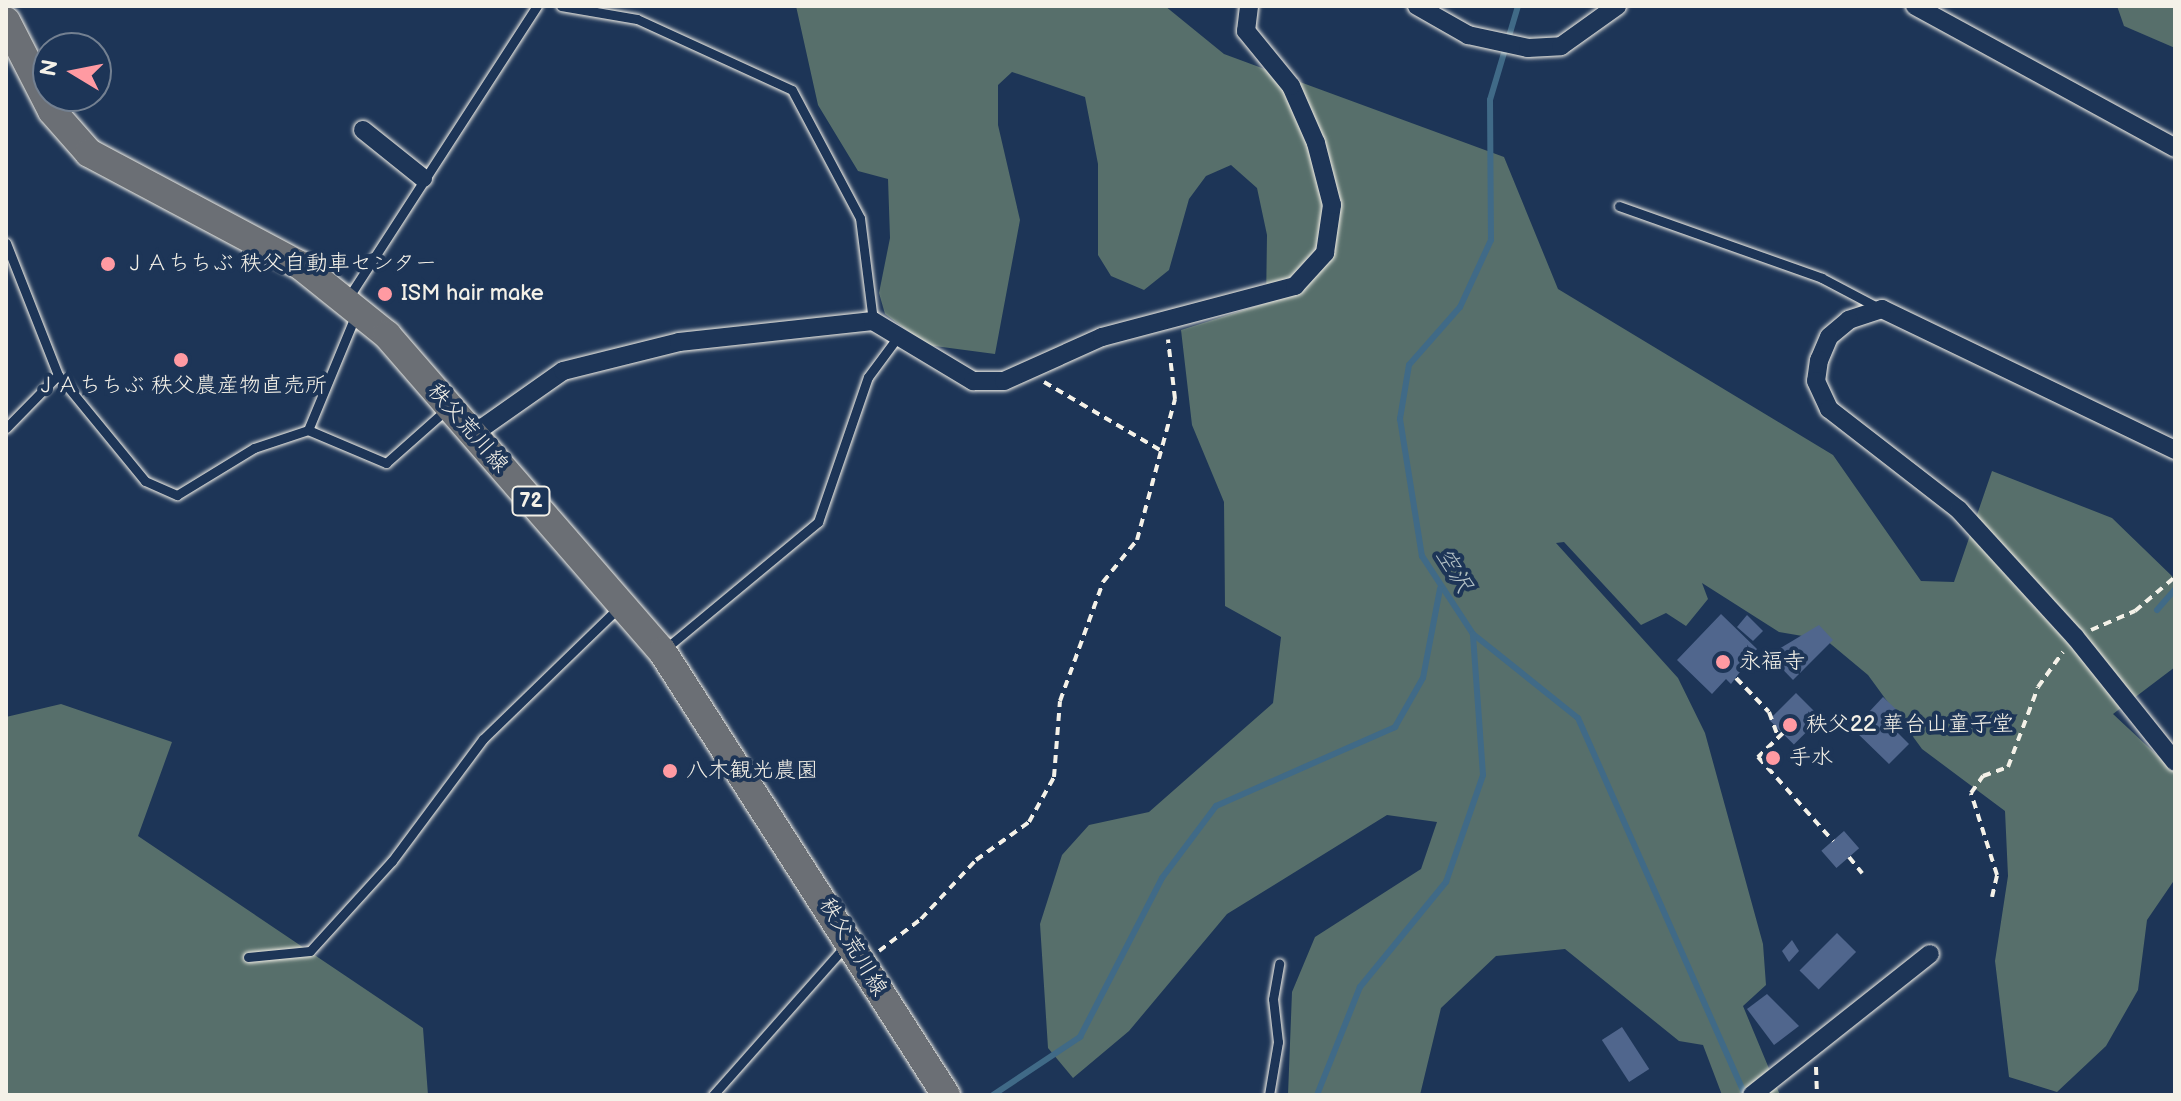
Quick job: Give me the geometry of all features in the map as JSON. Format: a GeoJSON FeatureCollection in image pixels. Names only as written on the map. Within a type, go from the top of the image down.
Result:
{"type":"FeatureCollection","features":[{"type":"Feature","properties":{"kind":"main road","name":"秩父荒川線"},"geometry":{"type":"LineString","coordinates":[[6,21],[52,111],[89,153],[300,265],[353,304],[450,408],[662,651],[857,951],[931,1081],[946,1095]]}},
{"type":"Feature","properties":{"kind":"street"},"geometry":{"type":"LineString","coordinates":[[472,435],[578,367],[679,342],[873,321],[973,381],[1004,381],[1163,317],[1295,286],[1325,253],[1332,205],[1316,143],[1291,86],[1246,31],[1249,6]]}},
{"type":"Feature","properties":{"kind":"street"},"geometry":{"type":"LineString","coordinates":[[1417,6],[1468,35],[1528,48],[1561,46],[1617,6]]}},
{"type":"Feature","properties":{"kind":"street"},"geometry":{"type":"LineString","coordinates":[[1915,6],[2175,148]]}},
{"type":"Feature","properties":{"kind":"street"},"geometry":{"type":"LineString","coordinates":[[363,130],[423,178]]}},
{"type":"Feature","properties":{"kind":"street"},"geometry":{"type":"LineString","coordinates":[[2175,450],[1882,309],[1849,320],[1829,337],[1816,381],[1829,409],[1959,510],[2075,637],[2175,762]]}},
{"type":"Feature","properties":{"kind":"street"},"geometry":{"type":"LineString","coordinates":[[1755,1092],[1817,1049],[1930,954]]}},
{"type":"Feature","properties":{"kind":"lane"},"geometry":{"type":"LineString","coordinates":[[308,430],[353,304],[423,178],[537,6]]}},
{"type":"Feature","properties":{"kind":"lane"},"geometry":{"type":"LineString","coordinates":[[561,6],[637,19],[792,90],[860,218],[873,321]]}},
{"type":"Feature","properties":{"kind":"lane"},"geometry":{"type":"LineString","coordinates":[[1619,206],[1822,278],[1882,309]]}},
{"type":"Feature","properties":{"kind":"lane"},"geometry":{"type":"LineString","coordinates":[[6,243],[58,375],[145,481],[165,494],[195,488],[254,448],[308,430],[386,463],[450,408]]}},
{"type":"Feature","properties":{"kind":"lane"},"geometry":{"type":"LineString","coordinates":[[662,651],[818,522],[868,377],[897,338]]}},
{"type":"Feature","properties":{"kind":"lane"},"geometry":{"type":"LineString","coordinates":[[6,428],[58,375]]}},
{"type":"Feature","properties":{"kind":"lane"},"geometry":{"type":"LineString","coordinates":[[248,957],[310,951],[392,861],[432,799],[493,728],[622,605]]}},
{"type":"Feature","properties":{"kind":"lane"},"geometry":{"type":"LineString","coordinates":[[713,1095],[857,951]]}},
{"type":"Feature","properties":{"kind":"lane"},"geometry":{"type":"LineString","coordinates":[[1269,1095],[1278,1042],[1273,999],[1279,964]]}},
{"type":"Feature","properties":{"kind":"path"},"geometry":{"type":"LineString","coordinates":[[857,951],[921,919],[976,860],[1029,822],[1054,777],[1060,701],[1075,667],[1103,582],[1137,540],[1175,399],[1163,317]]}},
{"type":"Feature","properties":{"kind":"path"},"geometry":{"type":"LineString","coordinates":[[1025,371],[1160,450]]}},
{"type":"Feature","properties":{"kind":"path"},"geometry":{"type":"LineString","coordinates":[[1992,897],[1997,875],[1971,793],[1983,776],[2008,767],[2038,687],[2075,637],[2135,611],[2175,577]]}},
{"type":"Feature","properties":{"kind":"path"},"geometry":{"type":"LineString","coordinates":[[1736,678],[1769,712],[1778,737]]}},
{"type":"Feature","properties":{"kind":"path"},"geometry":{"type":"LineString","coordinates":[[1783,733],[1758,757],[1833,841]]}},
{"type":"Feature","properties":{"kind":"path"},"geometry":{"type":"LineString","coordinates":[[1849,857],[1862,873]]}},
{"type":"Feature","properties":{"kind":"path"},"geometry":{"type":"LineString","coordinates":[[1817,1049],[1817,1095]]}},
{"type":"Feature","properties":{"kind":"green space"},"geometry":{"type":"Polygon","coordinates":[[[796,6],[1165,6],[1224,54],[1504,157],[1558,289],[1833,455],[1921,581],[1954,582],[1992,471],[2112,518],[2175,579],[2175,667],[2113,714],[2175,772],[2175,879],[2147,920],[2138,990],[2106,1046],[2057,1092],[2009,1077],[1995,961],[2008,876],[2005,811],[1922,749],[1868,675],[1826,640],[1779,632],[1702,583],[1708,599],[1686,626],[1666,613],[1641,625],[1564,542],[1556,543],[1678,678],[1705,733],[1763,944],[1766,985],[1743,1006],[1780,1095],[1722,1095],[1703,1045],[1679,1041],[1565,949],[1496,956],[1441,1008],[1420,1095],[1288,1095],[1292,992],[1315,937],[1421,869],[1437,822],[1387,815],[1227,914],[1129,1031],[1073,1078],[1048,1048],[1040,924],[1062,855],[1089,825],[1149,812],[1273,703],[1281,637],[1225,606],[1224,502],[1192,425],[1181,330],[1266,303],[1267,235],[1257,188],[1231,165],[1206,176],[1189,199],[1169,270],[1144,290],[1111,276],[1098,255],[1098,164],[1085,97],[1012,72],[998,85],[998,125],[1020,220],[995,354],[927,345],[885,314],[879,293],[890,238],[888,179],[858,171],[818,105],[796,6]]]}},
{"type":"Feature","properties":{"kind":"green space"},"geometry":{"type":"Polygon","coordinates":[[[2117,6],[2175,6],[2175,48],[2124,26],[2117,6]]]}},
{"type":"Feature","properties":{"kind":"green space"},"geometry":{"type":"Polygon","coordinates":[[[61,704],[172,742],[138,836],[423,1028],[428,1095],[6,1095],[6,717],[61,704]]]}},
{"type":"Feature","properties":{"kind":"building"},"geometry":{"type":"Polygon","coordinates":[[[1721,614],[1757,649],[1731,684],[1726,679],[1712,694],[1677,660],[1721,614]]]}},
{"type":"Feature","properties":{"kind":"building"},"geometry":{"type":"Polygon","coordinates":[[[1747,615],[1763,631],[1753,641],[1737,627],[1747,615]]]}},
{"type":"Feature","properties":{"kind":"building"},"geometry":{"type":"Polygon","coordinates":[[[1819,625],[1833,640],[1793,680],[1769,655],[1819,625]]]}},
{"type":"Feature","properties":{"kind":"building"},"geometry":{"type":"Polygon","coordinates":[[[1796,693],[1821,718],[1794,745],[1769,720],[1796,693]]]}},
{"type":"Feature","properties":{"kind":"building"},"geometry":{"type":"Polygon","coordinates":[[[1883,697],[1898,711],[1887,722],[1909,744],[1889,764],[1853,729],[1883,697]]]}},
{"type":"Feature","properties":{"kind":"building"},"geometry":{"type":"Polygon","coordinates":[[[1844,831],[1859,848],[1836,868],[1821,851],[1844,831]]]}},
{"type":"Feature","properties":{"kind":"building"},"geometry":{"type":"Polygon","coordinates":[[[1837,933],[1856,952],[1819,990],[1800,970],[1837,933]]]}},
{"type":"Feature","properties":{"kind":"building"},"geometry":{"type":"Polygon","coordinates":[[[1792,940],[1799,951],[1789,962],[1782,951],[1792,940]]]}},
{"type":"Feature","properties":{"kind":"building"},"geometry":{"type":"Polygon","coordinates":[[[1767,994],[1799,1026],[1774,1045],[1747,1009],[1767,994]]]}},
{"type":"Feature","properties":{"kind":"building"},"geometry":{"type":"Polygon","coordinates":[[[1622,1027],[1649,1069],[1629,1082],[1602,1040],[1622,1027]]]}},
{"type":"Feature","properties":{"kind":"waterway","name":"空沢"},"geometry":{"type":"LineString","coordinates":[[1518,6],[1490,100],[1491,240],[1460,307],[1409,365],[1400,419],[1422,556],[1473,634],[1578,718],[1745,1095]]}},
{"type":"Feature","properties":{"kind":"waterway"},"geometry":{"type":"LineString","coordinates":[[993,1095],[1080,1037],[1162,878],[1216,806],[1395,727],[1423,678],[1440,589]]}},
{"type":"Feature","properties":{"kind":"waterway"},"geometry":{"type":"LineString","coordinates":[[2157,610],[2175,589]]}},
{"type":"Feature","properties":{"kind":"waterway"},"geometry":{"type":"LineString","coordinates":[[1317,1095],[1360,987],[1446,882],[1483,775],[1473,634]]}},
{"type":"Feature","properties":{"kind":"place","name":"ＪＡちちぶ 秩父自動車センター"},"geometry":{"type":"Point","coordinates":[108,264]}},
{"type":"Feature","properties":{"kind":"place","name":"ISM hair make"},"geometry":{"type":"Point","coordinates":[385,294]}},
{"type":"Feature","properties":{"kind":"place","name":"ＪＡちちぶ 秩父農産物直売所"},"geometry":{"type":"Point","coordinates":[181,360]}},
{"type":"Feature","properties":{"kind":"place","name":"永福寺"},"geometry":{"type":"Point","coordinates":[1723,662]}},
{"type":"Feature","properties":{"kind":"place","name":"秩父22 華台山童子堂"},"geometry":{"type":"Point","coordinates":[1790,725]}},
{"type":"Feature","properties":{"kind":"place","name":"手水"},"geometry":{"type":"Point","coordinates":[1773,758]}},
{"type":"Feature","properties":{"kind":"place","name":"八木観光農園"},"geometry":{"type":"Point","coordinates":[670,771]}}]}
